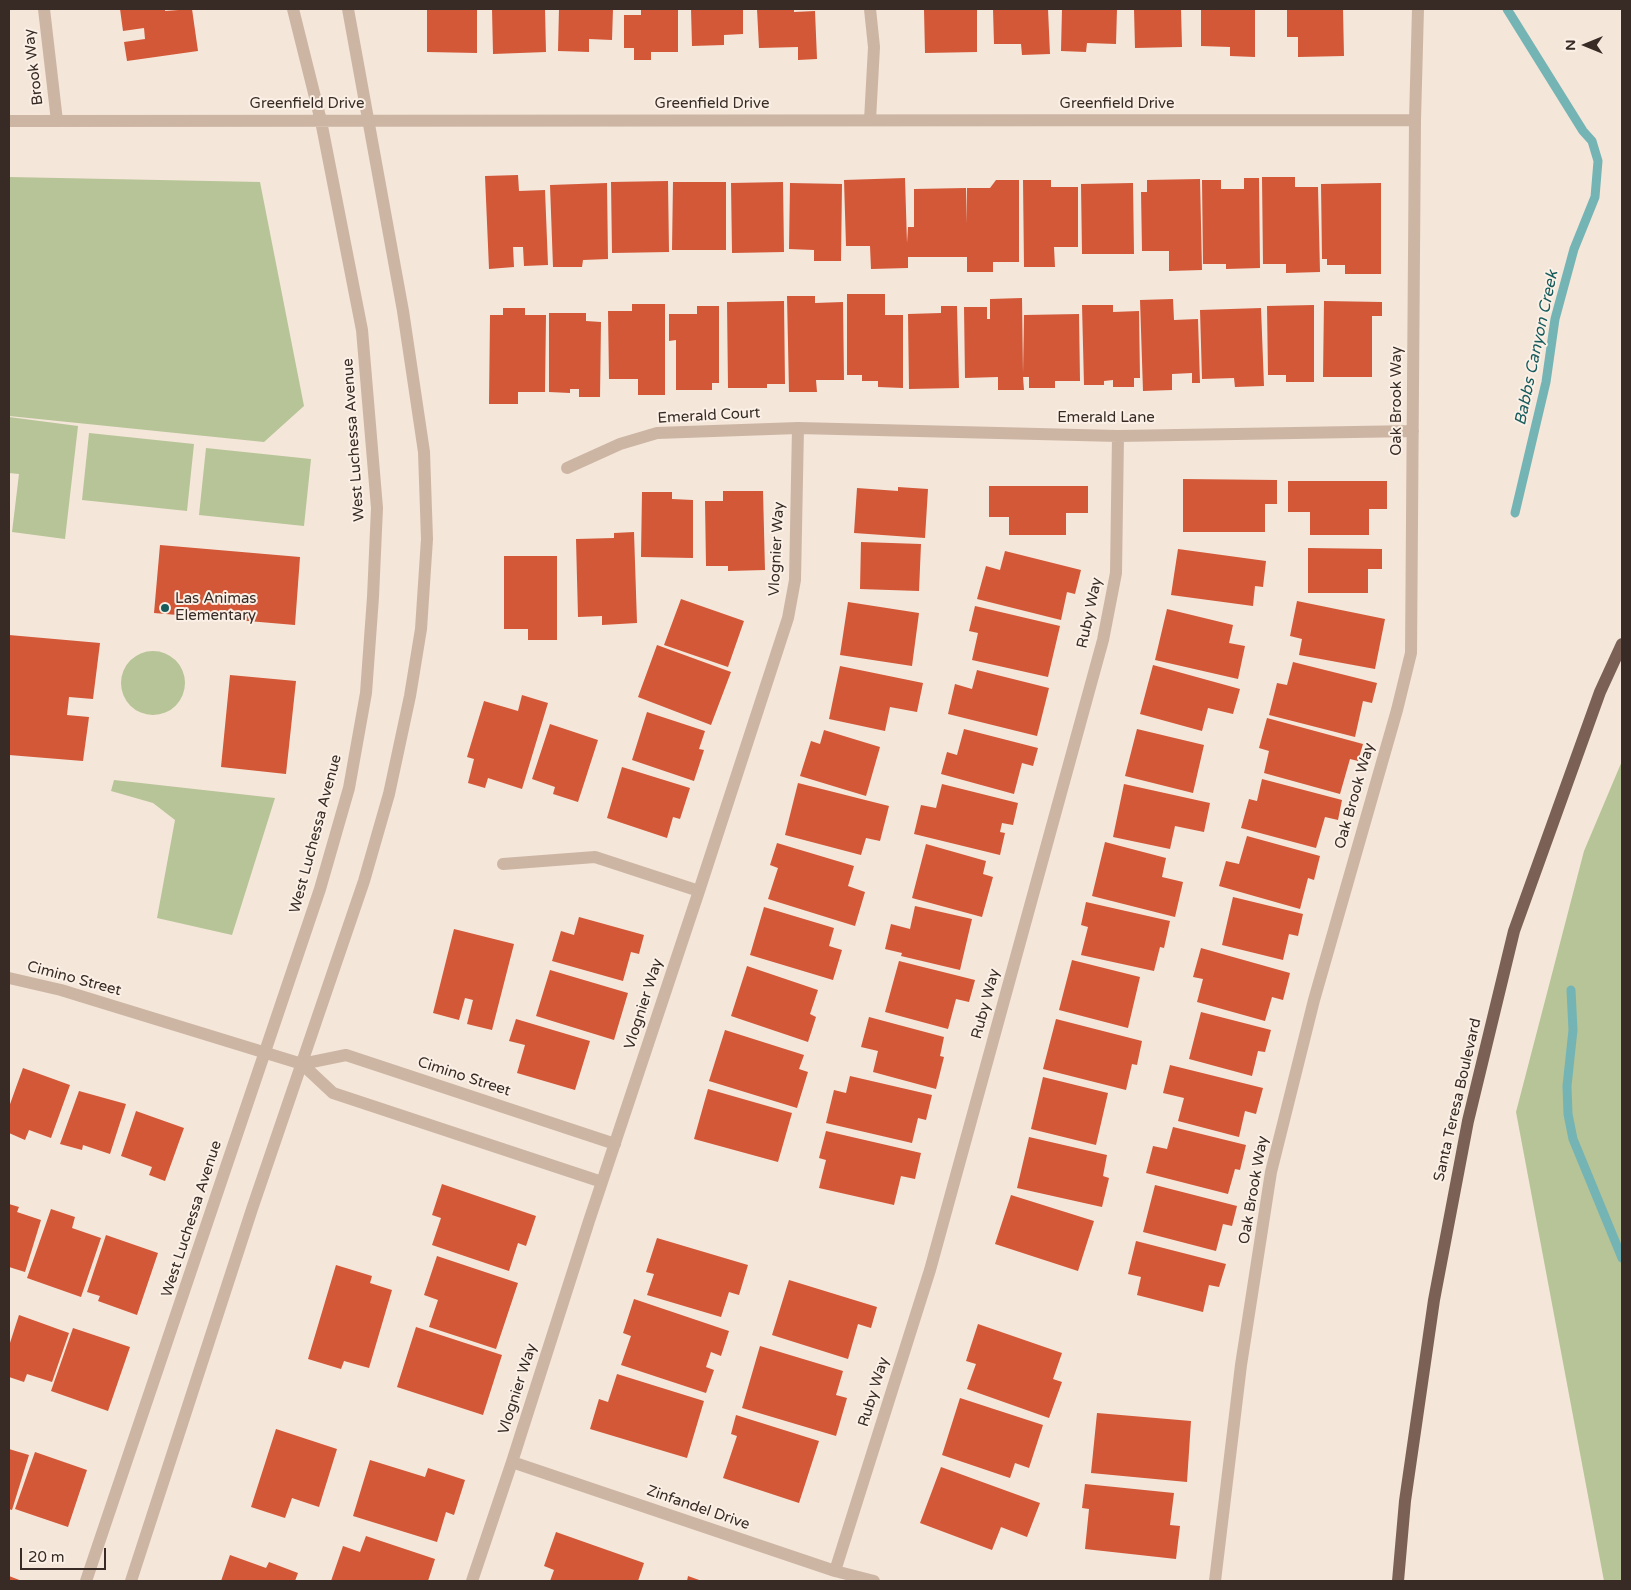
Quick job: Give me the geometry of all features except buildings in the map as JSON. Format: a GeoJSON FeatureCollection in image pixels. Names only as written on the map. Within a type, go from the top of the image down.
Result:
{"type":"FeatureCollection","features":[{"type":"Feature","properties":{"kind":"main road","name":"Santa Teresa Boulevard"},"geometry":{"type":"LineString","coordinates":[[1398,1581],[1405,1501],[1434,1300],[1468,1121],[1514,931],[1600,692],[1622,644]]}},
{"type":"Feature","properties":{"kind":"street","name":"Brook Way"},"geometry":{"type":"LineString","coordinates":[[44,9],[57,121]]}},
{"type":"Feature","properties":{"kind":"street","name":"West Luchessa Avenue"},"geometry":{"type":"LineString","coordinates":[[86,1581],[320,889],[349,788],[366,693],[377,508],[362,330],[321,121],[293,9]]}},
{"type":"Feature","properties":{"kind":"street"},"geometry":{"type":"LineString","coordinates":[[131,1581],[249,1219],[364,880],[386,802],[410,696],[420,629],[427,539],[424,452],[403,311],[348,9]]}},
{"type":"Feature","properties":{"kind":"street"},"geometry":{"type":"LineString","coordinates":[[870,9],[874,47],[870,120]]}},
{"type":"Feature","properties":{"kind":"street","name":"Oak Brook Way"},"geometry":{"type":"LineString","coordinates":[[1215,1581],[1241,1365],[1271,1172],[1314,1000],[1397,710],[1411,653],[1415,120],[1418,9]]}},
{"type":"Feature","properties":{"kind":"street","name":"Greenfield Drive"},"geometry":{"type":"LineString","coordinates":[[9,121],[1415,120]]}},
{"type":"Feature","properties":{"kind":"street","name":"Emerald Lane"},"geometry":{"type":"LineString","coordinates":[[798,428],[1118,436],[1414,431]]}},
{"type":"Feature","properties":{"kind":"street","name":"Emerald Court"},"geometry":{"type":"LineString","coordinates":[[567,468],[620,444],[658,433],[798,428]]}},
{"type":"Feature","properties":{"kind":"street","name":"Vlognier Way"},"geometry":{"type":"LineString","coordinates":[[472,1581],[788,618],[795,580],[798,428]]}},
{"type":"Feature","properties":{"kind":"street","name":"Ruby Way"},"geometry":{"type":"LineString","coordinates":[[835,1571],[930,1270],[1102,640],[1116,573],[1118,436]]}},
{"type":"Feature","properties":{"kind":"street"},"geometry":{"type":"LineString","coordinates":[[503,864],[594,857],[699,890]]}},
{"type":"Feature","properties":{"kind":"street","name":"Cimino Street"},"geometry":{"type":"LineString","coordinates":[[9,978],[61,990],[302,1064],[333,1093],[602,1182]]}},
{"type":"Feature","properties":{"kind":"street","name":"Cimino Street"},"geometry":{"type":"LineString","coordinates":[[302,1064],[346,1055],[615,1144]]}},
{"type":"Feature","properties":{"kind":"street","name":"Zinfandel Drive"},"geometry":{"type":"LineString","coordinates":[[512,1462],[835,1571],[874,1581]]}},
{"type":"Feature","properties":{"kind":"green space"},"geometry":{"type":"Polygon","coordinates":[[[9,177],[260,182],[304,406],[264,442],[9,416],[9,177]]]}},
{"type":"Feature","properties":{"kind":"green space"},"geometry":{"type":"Polygon","coordinates":[[[9,417],[78,426],[65,539],[12,532],[19,474],[9,473],[9,417]]]}},
{"type":"Feature","properties":{"kind":"green space"},"geometry":{"type":"Polygon","coordinates":[[[89,433],[194,444],[187,511],[82,500],[89,433]]]}},
{"type":"Feature","properties":{"kind":"green space"},"geometry":{"type":"Polygon","coordinates":[[[206,448],[311,459],[304,526],[199,515],[206,448]]]}},
{"type":"Feature","properties":{"kind":"green space"},"geometry":{"type":"Polygon","coordinates":[[[147,651],[159,651],[176,660],[183,671],[185,683],[183,695],[176,706],[159,715],[147,715],[135,710],[126,701],[121,689],[121,677],[126,665],[135,656],[147,651]]]}},
{"type":"Feature","properties":{"kind":"green space"},"geometry":{"type":"Polygon","coordinates":[[[1622,761],[1622,1581],[1604,1581],[1516,1112],[1584,851],[1622,761]]]}},
{"type":"Feature","properties":{"kind":"green space"},"geometry":{"type":"Polygon","coordinates":[[[114,780],[275,798],[232,935],[157,918],[175,820],[153,803],[111,791],[114,780]]]}},
{"type":"Feature","properties":{"kind":"waterway","name":"Babbs Canyon Creek"},"geometry":{"type":"LineString","coordinates":[[1507,9],[1583,131],[1592,141],[1598,161],[1595,197],[1574,249],[1555,319],[1546,382],[1515,513]]}},
{"type":"Feature","properties":{"kind":"waterway","name":"Babbs Canyon Creek"},"geometry":{"type":"LineString","coordinates":[[1571,990],[1573,1030],[1567,1086],[1568,1114],[1573,1139],[1622,1258]]}},
{"type":"Feature","properties":{"kind":"place","name":"Las Animas Elementary"},"geometry":{"type":"Point","coordinates":[165,608]}}]}
